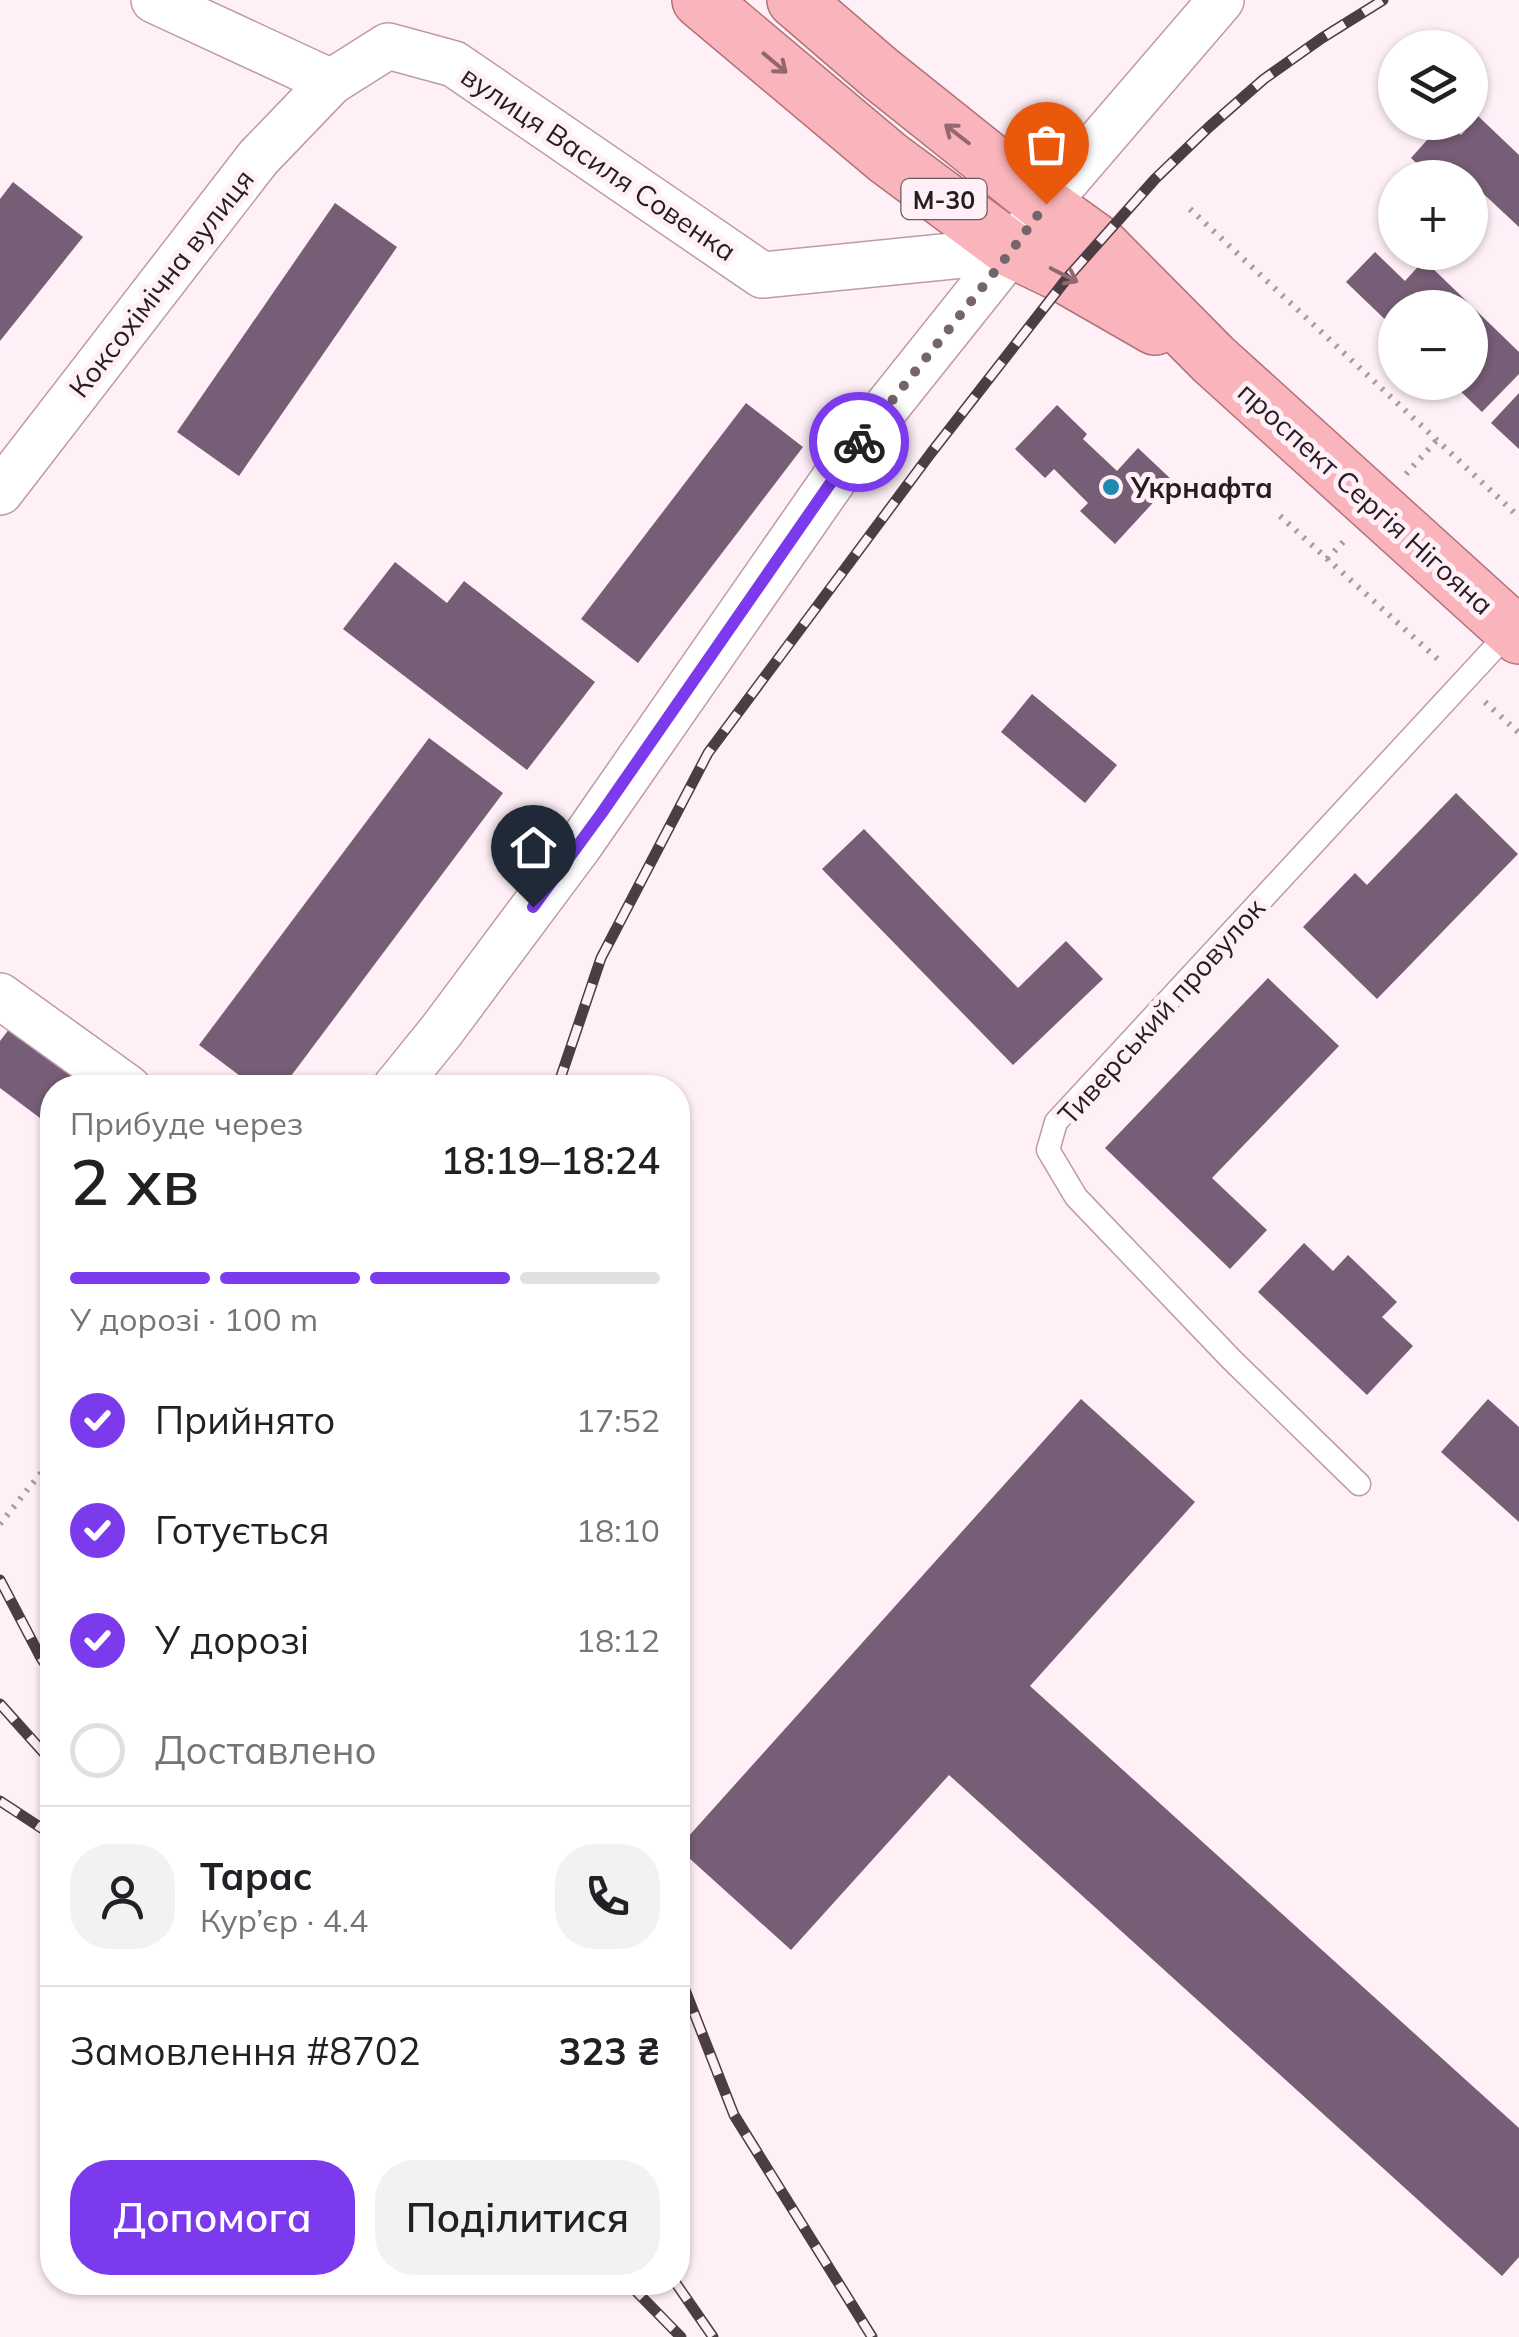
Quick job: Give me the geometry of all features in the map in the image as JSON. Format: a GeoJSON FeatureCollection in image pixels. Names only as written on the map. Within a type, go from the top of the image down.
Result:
{"type":"FeatureCollection","features":[{"type":"Feature","properties":{"kind":"highway","name":"проспект Сергія Нігояна"},"geometry":{"type":"LineString","coordinates":[[700,0],[888,158],[1012,250],[1068,277],[1214,360]]}},
{"type":"Feature","properties":{"kind":"highway","name":"проспект Сергія Нігояна"},"geometry":{"type":"LineString","coordinates":[[796,0],[881,74],[1098,242],[1214,360],[1515,632]]}},
{"type":"Feature","properties":{"kind":"street"},"geometry":{"type":"LineString","coordinates":[[154,0],[331,82]]}},
{"type":"Feature","properties":{"kind":"street"},"geometry":{"type":"LineString","coordinates":[[406,1075],[578,846],[866,432],[1046,204],[1221,0]]}},
{"type":"Feature","properties":{"kind":"street","name":"вулиця Василя Совенка"},"geometry":{"type":"LineString","coordinates":[[331,82],[388,46],[454,64],[762,276],[1012,250]]}},
{"type":"Feature","properties":{"kind":"street","name":"Коксохімічна вулиця"},"geometry":{"type":"LineString","coordinates":[[0,492],[258,158],[331,82]]}},
{"type":"Feature","properties":{"kind":"street"},"geometry":{"type":"LineString","coordinates":[[0,996],[110,1075]]}},
{"type":"Feature","properties":{"kind":"lane","name":"Тиверський провулок"},"geometry":{"type":"LineString","coordinates":[[1359,1484],[1231,1359],[1076,1197],[1048,1150],[1056,1122],[1463,682],[1515,632]]}},
{"type":"Feature","properties":{"kind":"path"},"geometry":{"type":"LineString","coordinates":[[1190,209],[1519,516]]}},
{"type":"Feature","properties":{"kind":"path"},"geometry":{"type":"LineString","coordinates":[[1280,516],[1519,733]]}},
{"type":"Feature","properties":{"kind":"path"},"geometry":{"type":"LineString","coordinates":[[0,1524],[40,1472]]}},
{"type":"Feature","properties":{"kind":"building"},"geometry":{"type":"Polygon","coordinates":[[[1488,126],[1519,155],[1519,227],[1488,198],[1488,160],[1411,158],[1427,140],[1488,140],[1488,126]]]}},
{"type":"Feature","properties":{"kind":"building"},"geometry":{"type":"Polygon","coordinates":[[[13,182],[83,237],[0,341],[0,199],[13,182]]]}},
{"type":"Feature","properties":{"kind":"building"},"geometry":{"type":"Polygon","coordinates":[[[335,203],[397,247],[239,476],[177,432],[335,203]]]}},
{"type":"Feature","properties":{"kind":"building"},"geometry":{"type":"Polygon","coordinates":[[[1375,252],[1378,270],[1394,270],[1405,281],[1415,270],[1434,270],[1455,290],[1378,290],[1378,313],[1346,282],[1375,252]]]}},
{"type":"Feature","properties":{"kind":"building"},"geometry":{"type":"Polygon","coordinates":[[[1488,322],[1519,352],[1519,374],[1482,412],[1470,400],[1488,400],[1488,322]]]}},
{"type":"Feature","properties":{"kind":"building"},"geometry":{"type":"Polygon","coordinates":[[[1519,393],[1519,449],[1491,423],[1519,393]]]}},
{"type":"Feature","properties":{"kind":"building"},"geometry":{"type":"Polygon","coordinates":[[[746,403],[803,447],[638,663],[581,619],[746,403]]]}},
{"type":"Feature","properties":{"kind":"building"},"geometry":{"type":"Polygon","coordinates":[[[1057,405],[1087,434],[1083,439],[1117,471],[1138,448],[1173,481],[1115,544],[1080,511],[1088,503],[1054,469],[1045,478],[1015,449],[1057,405]]]}},
{"type":"Feature","properties":{"kind":"building"},"geometry":{"type":"Polygon","coordinates":[[[395,562],[447,603],[464,581],[595,682],[527,770],[343,629],[395,562]]]}},
{"type":"Feature","properties":{"kind":"building"},"geometry":{"type":"Polygon","coordinates":[[[1032,694],[1117,765],[1085,803],[1001,732],[1032,694]]]}},
{"type":"Feature","properties":{"kind":"building"},"geometry":{"type":"Polygon","coordinates":[[[429,738],[503,793],[292,1075],[239,1075],[199,1045],[429,738]]]}},
{"type":"Feature","properties":{"kind":"building"},"geometry":{"type":"Polygon","coordinates":[[[1456,793],[1518,854],[1377,999],[1303,927],[1355,873],[1367,885],[1456,793]]]}},
{"type":"Feature","properties":{"kind":"building"},"geometry":{"type":"Polygon","coordinates":[[[864,829],[1018,988],[1066,941],[1103,979],[1013,1065],[822,869],[864,829]]]}},
{"type":"Feature","properties":{"kind":"building"},"geometry":{"type":"Polygon","coordinates":[[[1268,978],[1339,1046],[1212,1178],[1267,1230],[1230,1269],[1105,1148],[1268,978]]]}},
{"type":"Feature","properties":{"kind":"building"},"geometry":{"type":"Polygon","coordinates":[[[10,1028],[73,1075],[40,1075],[40,1118],[0,1088],[0,1041],[10,1028]]]}},
{"type":"Feature","properties":{"kind":"building"},"geometry":{"type":"Polygon","coordinates":[[[1304,1243],[1333,1271],[1348,1255],[1397,1302],[1382,1317],[1413,1346],[1367,1395],[1258,1292],[1304,1243]]]}},
{"type":"Feature","properties":{"kind":"building"},"geometry":{"type":"Polygon","coordinates":[[[1081,1399],[1195,1502],[1030,1686],[1519,2128],[1519,2257],[1502,2276],[949,1775],[791,1950],[690,1859],[690,1835],[1081,1399]]]}},
{"type":"Feature","properties":{"kind":"building"},"geometry":{"type":"Polygon","coordinates":[[[1488,1399],[1519,1427],[1519,1522],[1441,1452],[1488,1399]]]}},
{"type":"Feature","properties":{"kind":"railway"},"geometry":{"type":"LineString","coordinates":[[561,1075],[601,958],[708,753],[931,453],[1068,277],[1155,179],[1264,79],[1383,0]]}},
{"type":"Feature","properties":{"kind":"railway"},"geometry":{"type":"LineString","coordinates":[[0,1580],[40,1656]]}},
{"type":"Feature","properties":{"kind":"railway"},"geometry":{"type":"LineString","coordinates":[[0,1704],[40,1749]]}},
{"type":"Feature","properties":{"kind":"railway"},"geometry":{"type":"LineString","coordinates":[[0,1801],[40,1827]]}},
{"type":"Feature","properties":{"kind":"railway"},"geometry":{"type":"LineString","coordinates":[[690,2003],[734,2115],[872,2337]]}},
{"type":"Feature","properties":{"kind":"railway"},"geometry":{"type":"LineString","coordinates":[[640,2295],[681,2337]]}},
{"type":"Feature","properties":{"kind":"railway"},"geometry":{"type":"LineString","coordinates":[[684,2295],[713,2337]]}},
{"type":"Feature","properties":{"kind":"way so far"},"geometry":{"type":"LineString","coordinates":[[859,442],[1046,204]]}},
{"type":"Feature","properties":{"kind":"place","name":"Укрнафта"},"geometry":{"type":"Point","coordinates":[1111,487]}},
{"type":"Feature","properties":{"kind":"route"},"geometry":{"type":"LineString","coordinates":[[533,907],[859,442]]}}]}
